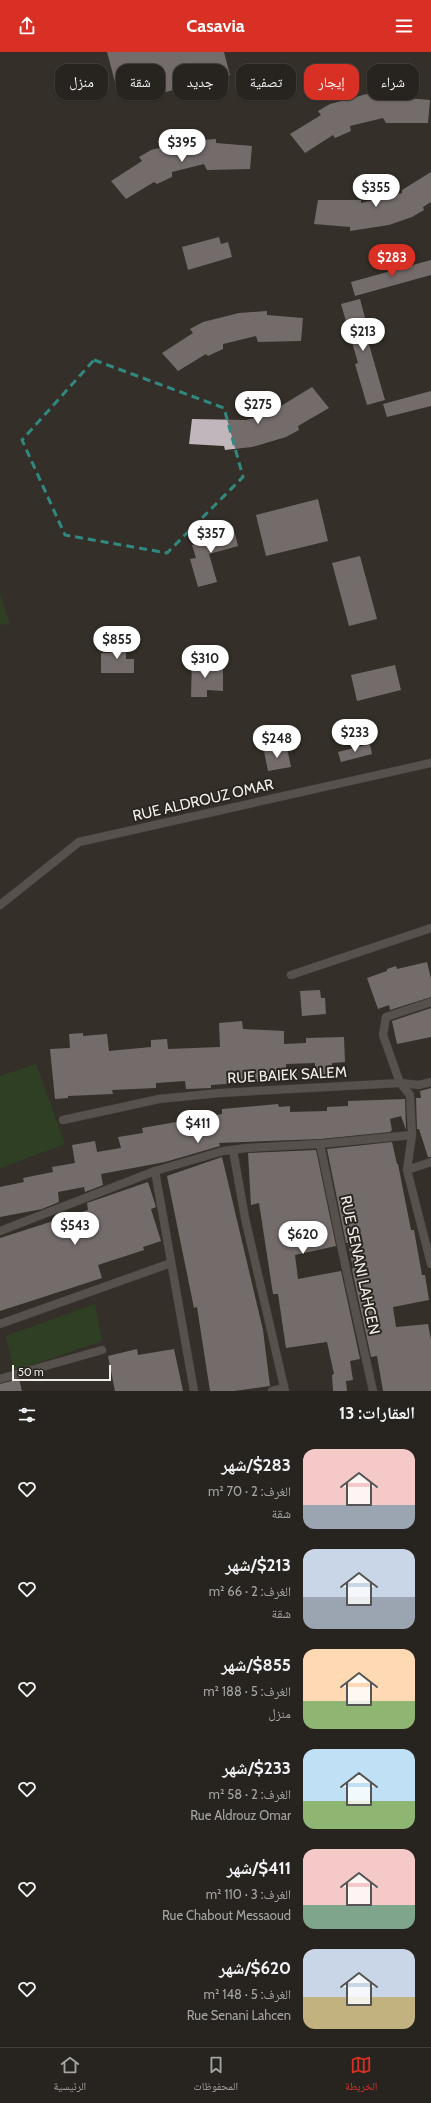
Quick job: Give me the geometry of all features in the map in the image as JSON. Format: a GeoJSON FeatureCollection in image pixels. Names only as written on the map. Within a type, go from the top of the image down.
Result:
{"type":"FeatureCollection","features":[{"type":"Feature","properties":{"kind":"street","name":"RUE ALDROUZ OMAR"},"geometry":{"type":"LineString","coordinates":[[0,905],[80,842],[431,763]]}},
{"type":"Feature","properties":{"kind":"street"},"geometry":{"type":"LineString","coordinates":[[291,975],[431,928]]}},
{"type":"Feature","properties":{"kind":"street"},"geometry":{"type":"LineString","coordinates":[[431,1002],[386,1017],[383,1035],[400,1083],[410,1095],[412,1135],[407,1170],[431,1262]]}},
{"type":"Feature","properties":{"kind":"street","name":"RUE BAIEK SALEM"},"geometry":{"type":"LineString","coordinates":[[63,1120],[159,1099],[220,1093],[400,1083],[419,1085],[431,1082]]}},
{"type":"Feature","properties":{"kind":"street"},"geometry":{"type":"LineString","coordinates":[[0,1231],[154,1171],[223,1151],[320,1144],[412,1135]]}},
{"type":"Feature","properties":{"kind":"street","name":"RUE SENANI LAHCEN"},"geometry":{"type":"LineString","coordinates":[[320,1144],[346,1269],[374,1391]]}},
{"type":"Feature","properties":{"kind":"street"},"geometry":{"type":"LineString","coordinates":[[233,1150],[247,1225],[285,1389],[272,1391]]}},
{"type":"Feature","properties":{"kind":"street"},"geometry":{"type":"LineString","coordinates":[[407,1170],[431,1162]]}},
{"type":"Feature","properties":{"kind":"street"},"geometry":{"type":"LineString","coordinates":[[154,1171],[169,1245],[194,1391]]}},
{"type":"Feature","properties":{"kind":"street"},"geometry":{"type":"LineString","coordinates":[[0,1324],[171,1263]]}},
{"type":"Feature","properties":{"kind":"street"},"geometry":{"type":"LineString","coordinates":[[0,1379],[102,1350]]}},
{"type":"Feature","properties":{"kind":"highlighted area"},"geometry":{"type":"Polygon","coordinates":[[[94,360],[224,408],[243,477],[167,553],[65,535],[22,440],[94,360]]]}},
{"type":"Feature","properties":{"kind":"green space"},"geometry":{"type":"Polygon","coordinates":[[[0,594],[10,625],[0,624],[0,594]]]}},
{"type":"Feature","properties":{"kind":"green space"},"geometry":{"type":"Polygon","coordinates":[[[36,1064],[65,1144],[0,1168],[0,1076],[36,1064]]]}},
{"type":"Feature","properties":{"kind":"green space"},"geometry":{"type":"Polygon","coordinates":[[[95,1304],[102,1341],[14,1371],[6,1336],[95,1304]]]}},
{"type":"Feature","properties":{"kind":"building"},"geometry":{"type":"Polygon","coordinates":[[[107,52],[224,52],[227,64],[173,64],[173,90],[165,92],[165,64],[116,64],[115,82],[107,52]]]}},
{"type":"Feature","properties":{"kind":"building"},"geometry":{"type":"Polygon","coordinates":[[[367,94],[367,100],[430,100],[428,123],[386,123],[383,118],[350,126],[351,131],[335,138],[333,135],[305,153],[290,134],[321,115],[318,111],[330,104],[345,100],[359,100],[359,96],[367,94]]]}},
{"type":"Feature","properties":{"kind":"building"},"geometry":{"type":"Polygon","coordinates":[[[216,139],[216,143],[252,146],[250,169],[207,170],[204,164],[172,172],[172,177],[157,184],[154,182],[126,199],[111,181],[142,161],[139,157],[151,150],[188,141],[216,139]]]}},
{"type":"Feature","properties":{"kind":"building"},"geometry":{"type":"Polygon","coordinates":[[[431,172],[431,202],[423,207],[424,210],[412,217],[389,225],[350,231],[350,227],[314,224],[318,200],[361,200],[361,203],[402,193],[402,190],[431,172]]]}},
{"type":"Feature","properties":{"kind":"building"},"geometry":{"type":"Polygon","coordinates":[[[219,237],[221,244],[228,242],[232,257],[188,270],[182,247],[219,237]]]}},
{"type":"Feature","properties":{"kind":"building"},"geometry":{"type":"Polygon","coordinates":[[[431,260],[431,275],[355,296],[351,282],[431,260]]]}},
{"type":"Feature","properties":{"kind":"building"},"geometry":{"type":"Polygon","coordinates":[[[360,299],[371,340],[368,341],[385,400],[367,405],[355,364],[358,363],[341,304],[360,299]]]}},
{"type":"Feature","properties":{"kind":"building"},"geometry":{"type":"Polygon","coordinates":[[[267,311],[267,315],[303,318],[301,341],[258,342],[256,336],[223,344],[223,349],[208,356],[206,354],[178,371],[162,353],[193,333],[190,329],[203,322],[239,313],[267,311]]]}},
{"type":"Feature","properties":{"kind":"building"},"geometry":{"type":"Polygon","coordinates":[[[312,387],[329,408],[298,426],[299,430],[286,437],[252,447],[225,450],[224,446],[189,444],[192,419],[246,420],[277,412],[276,409],[312,387]]]}},
{"type":"Feature","properties":{"kind":"building"},"geometry":{"type":"Polygon","coordinates":[[[431,391],[431,406],[387,417],[383,404],[431,391]]]}},
{"type":"Feature","properties":{"kind":"building"},"geometry":{"type":"Polygon","coordinates":[[[318,499],[328,541],[266,556],[256,515],[318,499]]]}},
{"type":"Feature","properties":{"kind":"building"},"geometry":{"type":"Polygon","coordinates":[[[233,526],[238,546],[209,554],[217,582],[198,587],[190,559],[196,558],[192,545],[205,541],[203,535],[233,526]]]}},
{"type":"Feature","properties":{"kind":"building"},"geometry":{"type":"Polygon","coordinates":[[[360,556],[377,619],[349,626],[332,563],[360,556]]]}},
{"type":"Feature","properties":{"kind":"building"},"geometry":{"type":"Polygon","coordinates":[[[110,641],[126,641],[126,659],[134,659],[134,673],[101,673],[101,653],[110,653],[110,641]]]}},
{"type":"Feature","properties":{"kind":"building"},"geometry":{"type":"Polygon","coordinates":[[[192,658],[207,659],[207,668],[223,669],[223,691],[207,690],[207,697],[191,697],[192,658]]]}},
{"type":"Feature","properties":{"kind":"building"},"geometry":{"type":"Polygon","coordinates":[[[395,665],[401,690],[357,701],[351,675],[395,665]]]}},
{"type":"Feature","properties":{"kind":"building"},"geometry":{"type":"Polygon","coordinates":[[[370,744],[372,754],[341,762],[338,752],[370,744]]]}},
{"type":"Feature","properties":{"kind":"building"},"geometry":{"type":"Polygon","coordinates":[[[287,748],[291,767],[268,771],[264,751],[287,748]]]}},
{"type":"Feature","properties":{"kind":"building"},"geometry":{"type":"Polygon","coordinates":[[[427,962],[431,979],[431,997],[390,1010],[389,1005],[378,1009],[367,978],[396,966],[397,969],[427,962]]]}},
{"type":"Feature","properties":{"kind":"building"},"geometry":{"type":"Polygon","coordinates":[[[320,990],[321,998],[325,998],[326,1014],[302,1016],[300,991],[320,990]]]}},
{"type":"Feature","properties":{"kind":"building"},"geometry":{"type":"Polygon","coordinates":[[[431,1008],[431,1037],[397,1044],[392,1021],[431,1008]]]}},
{"type":"Feature","properties":{"kind":"building"},"geometry":{"type":"Polygon","coordinates":[[[242,1021],[243,1029],[284,1031],[284,1044],[306,1043],[306,1038],[344,1037],[345,1062],[332,1063],[332,1074],[315,1074],[315,1063],[286,1064],[287,1077],[265,1078],[265,1081],[211,1085],[211,1088],[186,1089],[185,1081],[156,1083],[156,1088],[112,1090],[113,1094],[68,1096],[68,1098],[55,1099],[50,1049],[70,1048],[69,1034],[83,1033],[83,1036],[107,1034],[109,1051],[151,1047],[151,1040],[167,1039],[168,1049],[220,1047],[219,1023],[242,1021]]]}},
{"type":"Feature","properties":{"kind":"building"},"geometry":{"type":"Polygon","coordinates":[[[431,1088],[431,1157],[428,1157],[419,1129],[417,1129],[416,1098],[421,1098],[420,1091],[431,1088]]]}},
{"type":"Feature","properties":{"kind":"building"},"geometry":{"type":"Polygon","coordinates":[[[405,1099],[406,1130],[401,1116],[390,1119],[392,1130],[390,1132],[320,1139],[219,1143],[220,1146],[165,1162],[101,1174],[103,1185],[85,1192],[84,1187],[58,1192],[59,1202],[42,1209],[0,1217],[0,1187],[24,1182],[23,1178],[53,1172],[52,1167],[75,1163],[72,1145],[95,1141],[97,1152],[121,1148],[118,1137],[143,1133],[142,1128],[222,1114],[222,1109],[278,1104],[279,1107],[290,1106],[290,1112],[327,1111],[327,1107],[348,1106],[348,1101],[405,1099]]]}},
{"type":"Feature","properties":{"kind":"building"},"geometry":{"type":"Polygon","coordinates":[[[392,1142],[398,1164],[411,1230],[414,1230],[422,1275],[425,1275],[429,1300],[393,1307],[396,1327],[428,1324],[431,1340],[431,1391],[383,1391],[377,1356],[371,1357],[327,1149],[392,1142]]]}},
{"type":"Feature","properties":{"kind":"building"},"geometry":{"type":"Polygon","coordinates":[[[316,1150],[336,1246],[295,1255],[298,1279],[341,1271],[360,1359],[350,1361],[353,1380],[346,1381],[347,1391],[333,1391],[332,1375],[334,1374],[327,1342],[286,1348],[278,1294],[273,1294],[259,1203],[251,1205],[248,1153],[316,1150]]]}},
{"type":"Feature","properties":{"kind":"building"},"geometry":{"type":"Polygon","coordinates":[[[222,1157],[263,1330],[270,1386],[234,1391],[210,1391],[197,1307],[194,1308],[167,1176],[222,1157]]]}},
{"type":"Feature","properties":{"kind":"building"},"geometry":{"type":"Polygon","coordinates":[[[148,1182],[156,1207],[151,1209],[161,1241],[143,1247],[144,1250],[98,1265],[102,1278],[0,1311],[0,1238],[88,1210],[87,1203],[148,1182]]]}},
{"type":"Feature","properties":{"kind":"building"},"geometry":{"type":"Polygon","coordinates":[[[137,1349],[138,1355],[174,1349],[183,1391],[115,1391],[108,1356],[137,1349]]]}},
{"type":"Feature","properties":{"kind":"building"},"geometry":{"type":"Polygon","coordinates":[[[19,1379],[22,1391],[0,1391],[0,1384],[19,1379]]]}}]}
